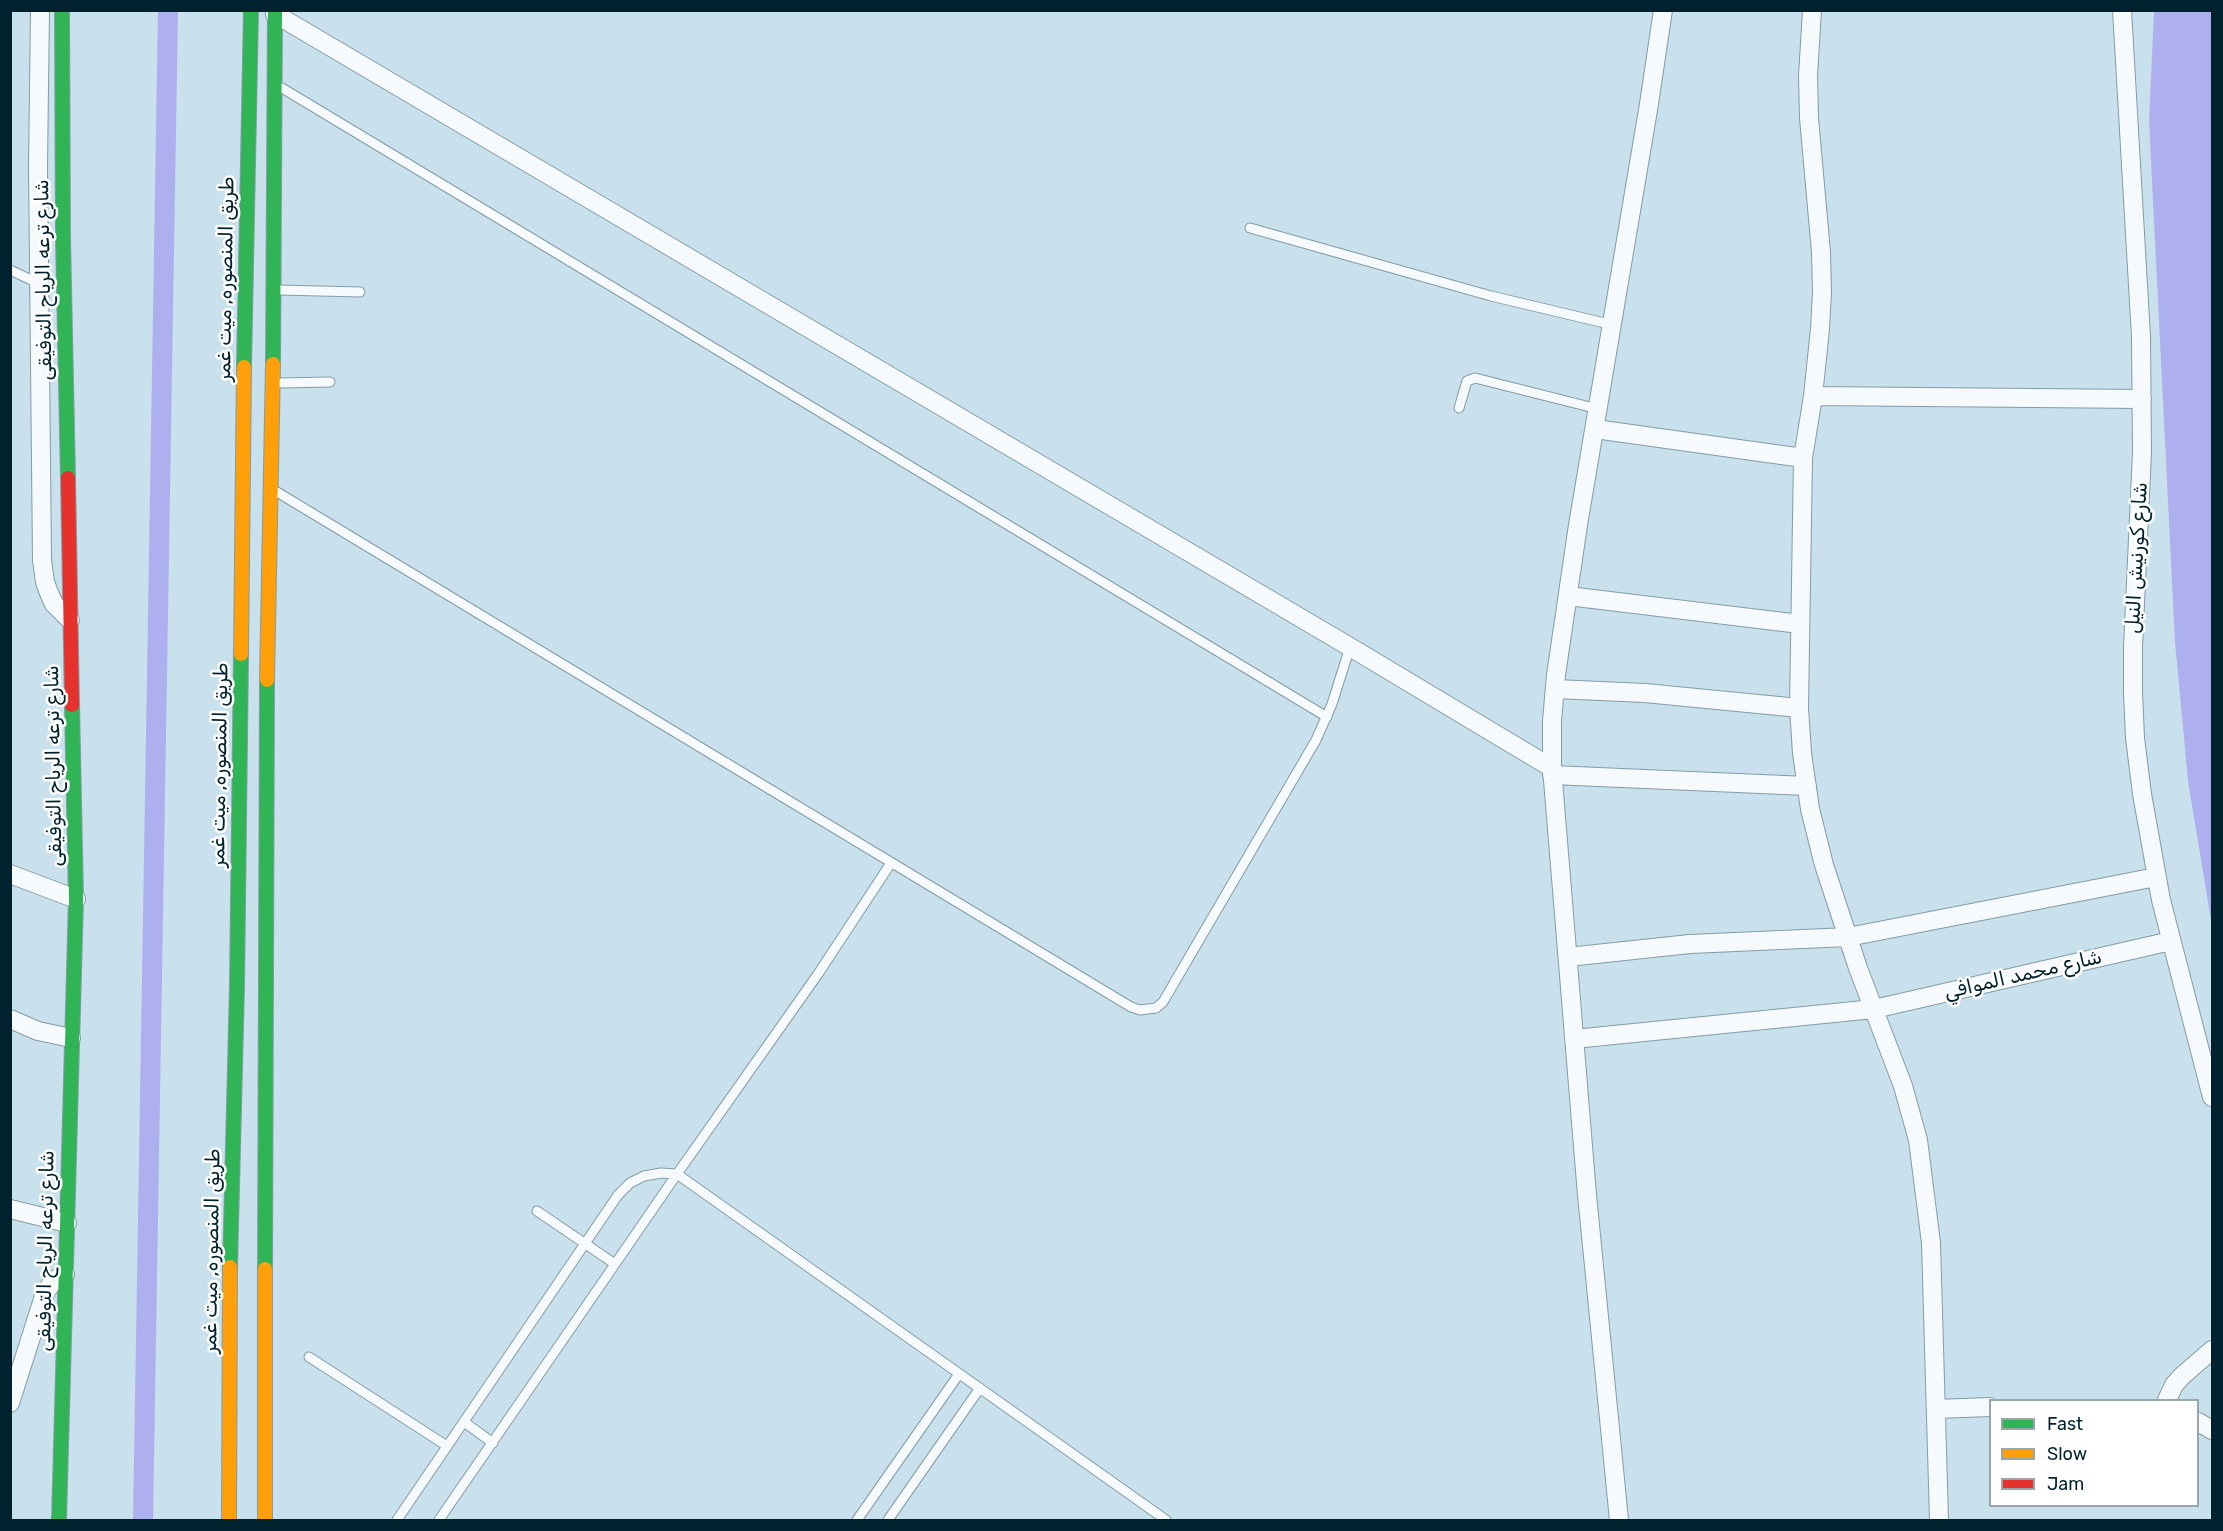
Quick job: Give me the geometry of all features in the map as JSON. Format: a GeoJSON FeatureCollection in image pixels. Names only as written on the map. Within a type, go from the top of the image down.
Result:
{"type":"FeatureCollection","features":[{"type":"Feature","properties":{"kind":"main road","name":"شارع ترعه الرياح التوفيقى"},"geometry":{"type":"LineString","coordinates":[[59,1521],[76,899],[63,238],[62,10]]}},
{"type":"Feature","properties":{"kind":"main road","name":"طريق المنصوره, ميت غمر"},"geometry":{"type":"LineString","coordinates":[[229,1521],[230,1252],[237,986],[250,10]]}},
{"type":"Feature","properties":{"kind":"main road"},"geometry":{"type":"LineString","coordinates":[[265,1521],[265,972],[275,12]]}},
{"type":"Feature","properties":{"kind":"main road"},"geometry":{"type":"LineString","coordinates":[[39,237],[63,238]]}},
{"type":"Feature","properties":{"kind":"street"},"geometry":{"type":"LineString","coordinates":[[40,10],[39,237],[42,571],[54,604],[70,620]]}},
{"type":"Feature","properties":{"kind":"street"},"geometry":{"type":"LineString","coordinates":[[1619,1521],[1587,1195],[1552,772],[1552,721],[1568,596],[1663,10]]}},
{"type":"Feature","properties":{"kind":"street"},"geometry":{"type":"LineString","coordinates":[[1812,10],[1808,76],[1809,118],[1821,252],[1822,292],[1813,396],[1803,458],[1799,708],[1810,809],[1824,865],[1874,1009],[1904,1086],[1918,1140],[1931,1243],[1939,1521]]}},
{"type":"Feature","properties":{"kind":"street","name":"شارع كورنيش النيل"},"geometry":{"type":"LineString","coordinates":[[2122,10],[2140,305],[2142,399],[2133,692],[2142,794],[2156,877],[2212,1098]]}},
{"type":"Feature","properties":{"kind":"street"},"geometry":{"type":"LineString","coordinates":[[275,12],[1350,647],[1552,772],[1807,786]]}},
{"type":"Feature","properties":{"kind":"street"},"geometry":{"type":"LineString","coordinates":[[1813,396],[2142,399]]}},
{"type":"Feature","properties":{"kind":"street"},"geometry":{"type":"LineString","coordinates":[[1595,429],[1803,458]]}},
{"type":"Feature","properties":{"kind":"street"},"geometry":{"type":"LineString","coordinates":[[1568,596],[1800,624]]}},
{"type":"Feature","properties":{"kind":"street"},"geometry":{"type":"LineString","coordinates":[[1555,689],[1645,693],[1799,708]]}},
{"type":"Feature","properties":{"kind":"street"},"geometry":{"type":"LineString","coordinates":[[10,874],[76,899]]}},
{"type":"Feature","properties":{"kind":"street"},"geometry":{"type":"LineString","coordinates":[[1568,957],[1690,944],[1848,937],[2156,877]]}},
{"type":"Feature","properties":{"kind":"street","name":"شارع محمد الموافي"},"geometry":{"type":"LineString","coordinates":[[1574,1039],[1874,1009],[2171,941]]}},
{"type":"Feature","properties":{"kind":"street"},"geometry":{"type":"LineString","coordinates":[[10,1019],[38,1030],[71,1038]]}},
{"type":"Feature","properties":{"kind":"street"},"geometry":{"type":"LineString","coordinates":[[10,1209],[67,1222]]}},
{"type":"Feature","properties":{"kind":"street"},"geometry":{"type":"LineString","coordinates":[[10,1403],[45,1293],[53,1281],[65,1274]]}},
{"type":"Feature","properties":{"kind":"street"},"geometry":{"type":"LineString","coordinates":[[2168,1399],[2174,1385],[2212,1350]]}},
{"type":"Feature","properties":{"kind":"street"},"geometry":{"type":"LineString","coordinates":[[1936,1409],[1989,1407]]}},
{"type":"Feature","properties":{"kind":"lane"},"geometry":{"type":"LineString","coordinates":[[275,84],[1327,717]]}},
{"type":"Feature","properties":{"kind":"lane"},"geometry":{"type":"LineString","coordinates":[[1250,228],[1491,296],[1612,325]]}},
{"type":"Feature","properties":{"kind":"lane"},"geometry":{"type":"LineString","coordinates":[[10,270],[40,284]]}},
{"type":"Feature","properties":{"kind":"lane"},"geometry":{"type":"LineString","coordinates":[[272,289],[360,292]]}},
{"type":"Feature","properties":{"kind":"lane"},"geometry":{"type":"LineString","coordinates":[[1459,408],[1467,381],[1475,378],[1598,409]]}},
{"type":"Feature","properties":{"kind":"lane"},"geometry":{"type":"LineString","coordinates":[[270,383],[330,382]]}},
{"type":"Feature","properties":{"kind":"lane"},"geometry":{"type":"LineString","coordinates":[[269,487],[1131,1008],[1148,1010],[1156,1008],[1163,1002],[1316,740],[1327,717],[1350,647]]}},
{"type":"Feature","properties":{"kind":"lane"},"geometry":{"type":"LineString","coordinates":[[440,1521],[677,1174],[818,974],[891,863]]}},
{"type":"Feature","properties":{"kind":"lane"},"geometry":{"type":"LineString","coordinates":[[397,1521],[618,1195],[630,1183],[652,1174],[677,1174],[1166,1521]]}},
{"type":"Feature","properties":{"kind":"lane"},"geometry":{"type":"LineString","coordinates":[[537,1211],[615,1264]]}},
{"type":"Feature","properties":{"kind":"lane"},"geometry":{"type":"LineString","coordinates":[[309,1357],[447,1446]]}},
{"type":"Feature","properties":{"kind":"lane"},"geometry":{"type":"LineString","coordinates":[[857,1521],[959,1374]]}},
{"type":"Feature","properties":{"kind":"lane"},"geometry":{"type":"LineString","coordinates":[[888,1521],[980,1388]]}},
{"type":"Feature","properties":{"kind":"lane"},"geometry":{"type":"LineString","coordinates":[[464,1422],[493,1443]]}},
{"type":"Feature","properties":{"kind":"water"},"geometry":{"type":"Polygon","coordinates":[[[2154,11],[2212,11],[2212,926],[2188,781],[2175,642],[2149,121],[2154,11]]]}},
{"type":"Feature","properties":{"kind":"waterway"},"geometry":{"type":"LineString","coordinates":[[143,1520],[168,10]]}},
{"type":"Feature","properties":{"kind":"traffic: fast"},"geometry":{"type":"LineString","coordinates":[[62,10],[63,239],[68,478]]}},
{"type":"Feature","properties":{"kind":"traffic: fast"},"geometry":{"type":"LineString","coordinates":[[244,367],[251,10]]}},
{"type":"Feature","properties":{"kind":"traffic: fast"},"geometry":{"type":"LineString","coordinates":[[273,364],[275,10]]}},
{"type":"Feature","properties":{"kind":"traffic: fast"},"geometry":{"type":"LineString","coordinates":[[230,1267],[237,986],[241,654]]}},
{"type":"Feature","properties":{"kind":"traffic: fast"},"geometry":{"type":"LineString","coordinates":[[265,1269],[267,680]]}},
{"type":"Feature","properties":{"kind":"traffic: fast"},"geometry":{"type":"LineString","coordinates":[[59,1520],[76,899],[72,705]]}},
{"type":"Feature","properties":{"kind":"traffic: slow"},"geometry":{"type":"LineString","coordinates":[[267,680],[273,364]]}},
{"type":"Feature","properties":{"kind":"traffic: slow"},"geometry":{"type":"LineString","coordinates":[[241,654],[244,367]]}},
{"type":"Feature","properties":{"kind":"traffic: slow"},"geometry":{"type":"LineString","coordinates":[[229,1520],[230,1267]]}},
{"type":"Feature","properties":{"kind":"traffic: slow"},"geometry":{"type":"LineString","coordinates":[[265,1269],[265,1520]]}},
{"type":"Feature","properties":{"kind":"traffic: jam"},"geometry":{"type":"LineString","coordinates":[[68,478],[72,705]]}}]}
